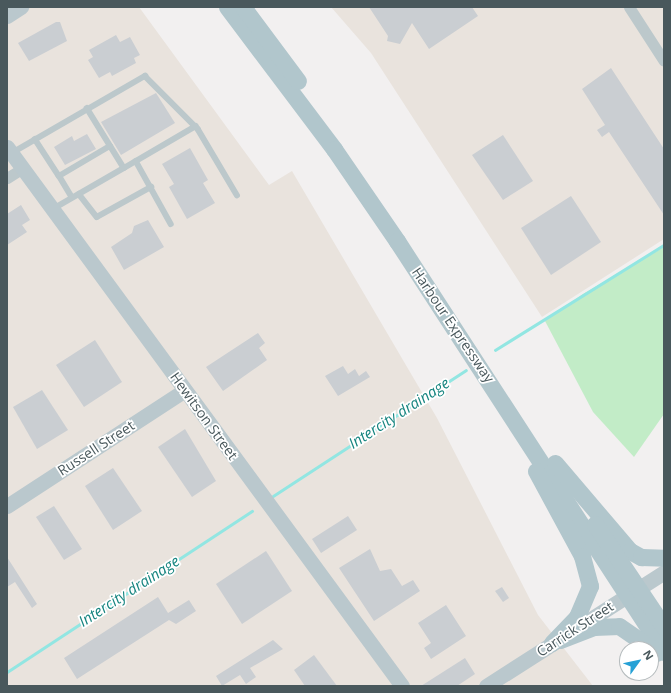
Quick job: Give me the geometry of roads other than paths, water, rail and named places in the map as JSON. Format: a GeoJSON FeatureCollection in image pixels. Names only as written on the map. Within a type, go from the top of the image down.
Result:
{"type":"FeatureCollection","features":[{"type":"Feature","properties":{"kind":"main road"},"geometry":{"type":"LineString","coordinates":[[218,7],[275,70]]}},
{"type":"Feature","properties":{"kind":"main road","name":"Harbour Expressway"},"geometry":{"type":"LineString","coordinates":[[227,7],[334,148],[632,591],[664,627]]}},
{"type":"Feature","properties":{"kind":"main road","name":"Harbour Expressway"},"geometry":{"type":"LineString","coordinates":[[243,7],[356,162],[555,463],[632,591],[664,652]]}},
{"type":"Feature","properties":{"kind":"main road"},"geometry":{"type":"LineString","coordinates":[[253,7],[300,84]]}},
{"type":"Feature","properties":{"kind":"main road"},"geometry":{"type":"LineString","coordinates":[[496,390],[588,573],[590,586],[577,617],[552,643]]}},
{"type":"Feature","properties":{"kind":"main road"},"geometry":{"type":"LineString","coordinates":[[555,463],[630,551],[641,557],[664,558]]}},
{"type":"Feature","properties":{"kind":"main road"},"geometry":{"type":"LineString","coordinates":[[552,643],[594,626],[619,626],[664,657]]}},
{"type":"Feature","properties":{"kind":"street"},"geometry":{"type":"LineString","coordinates":[[7,16],[21,7]]}},
{"type":"Feature","properties":{"kind":"street"},"geometry":{"type":"LineString","coordinates":[[629,7],[664,61]]}},
{"type":"Feature","properties":{"kind":"street","name":"Hewitson Street"},"geometry":{"type":"LineString","coordinates":[[9,150],[402,686]]}},
{"type":"Feature","properties":{"kind":"street"},"geometry":{"type":"LineString","coordinates":[[7,178],[23,168]]}},
{"type":"Feature","properties":{"kind":"street","name":"Russell Street"},"geometry":{"type":"LineString","coordinates":[[7,506],[185,390]]}},
{"type":"Feature","properties":{"kind":"street","name":"Carrick Street"},"geometry":{"type":"LineString","coordinates":[[487,686],[632,591],[664,572]]}},
{"type":"Feature","properties":{"kind":"lane"},"geometry":{"type":"LineString","coordinates":[[9,150],[35,139],[145,76],[196,126],[237,195]]}},
{"type":"Feature","properties":{"kind":"lane"},"geometry":{"type":"LineString","coordinates":[[87,108],[124,168]]}},
{"type":"Feature","properties":{"kind":"lane"},"geometry":{"type":"LineString","coordinates":[[53,209],[196,126]]}},
{"type":"Feature","properties":{"kind":"lane"},"geometry":{"type":"LineString","coordinates":[[35,139],[72,198]]}},
{"type":"Feature","properties":{"kind":"lane"},"geometry":{"type":"LineString","coordinates":[[59,176],[110,146]]}},
{"type":"Feature","properties":{"kind":"lane"},"geometry":{"type":"LineString","coordinates":[[136,161],[171,224]]}},
{"type":"Feature","properties":{"kind":"lane"},"geometry":{"type":"LineString","coordinates":[[79,194],[97,217],[151,187]]}},
{"type":"Feature","properties":{"kind":"waterway","name":"Intercity drainage"},"geometry":{"type":"LineString","coordinates":[[495,350],[664,245]]}},
{"type":"Feature","properties":{"kind":"waterway","name":"Intercity drainage"},"geometry":{"type":"LineString","coordinates":[[273,496],[466,370]]}},
{"type":"Feature","properties":{"kind":"waterway","name":"Intercity drainage"},"geometry":{"type":"LineString","coordinates":[[7,672],[252,511]]}}]}
